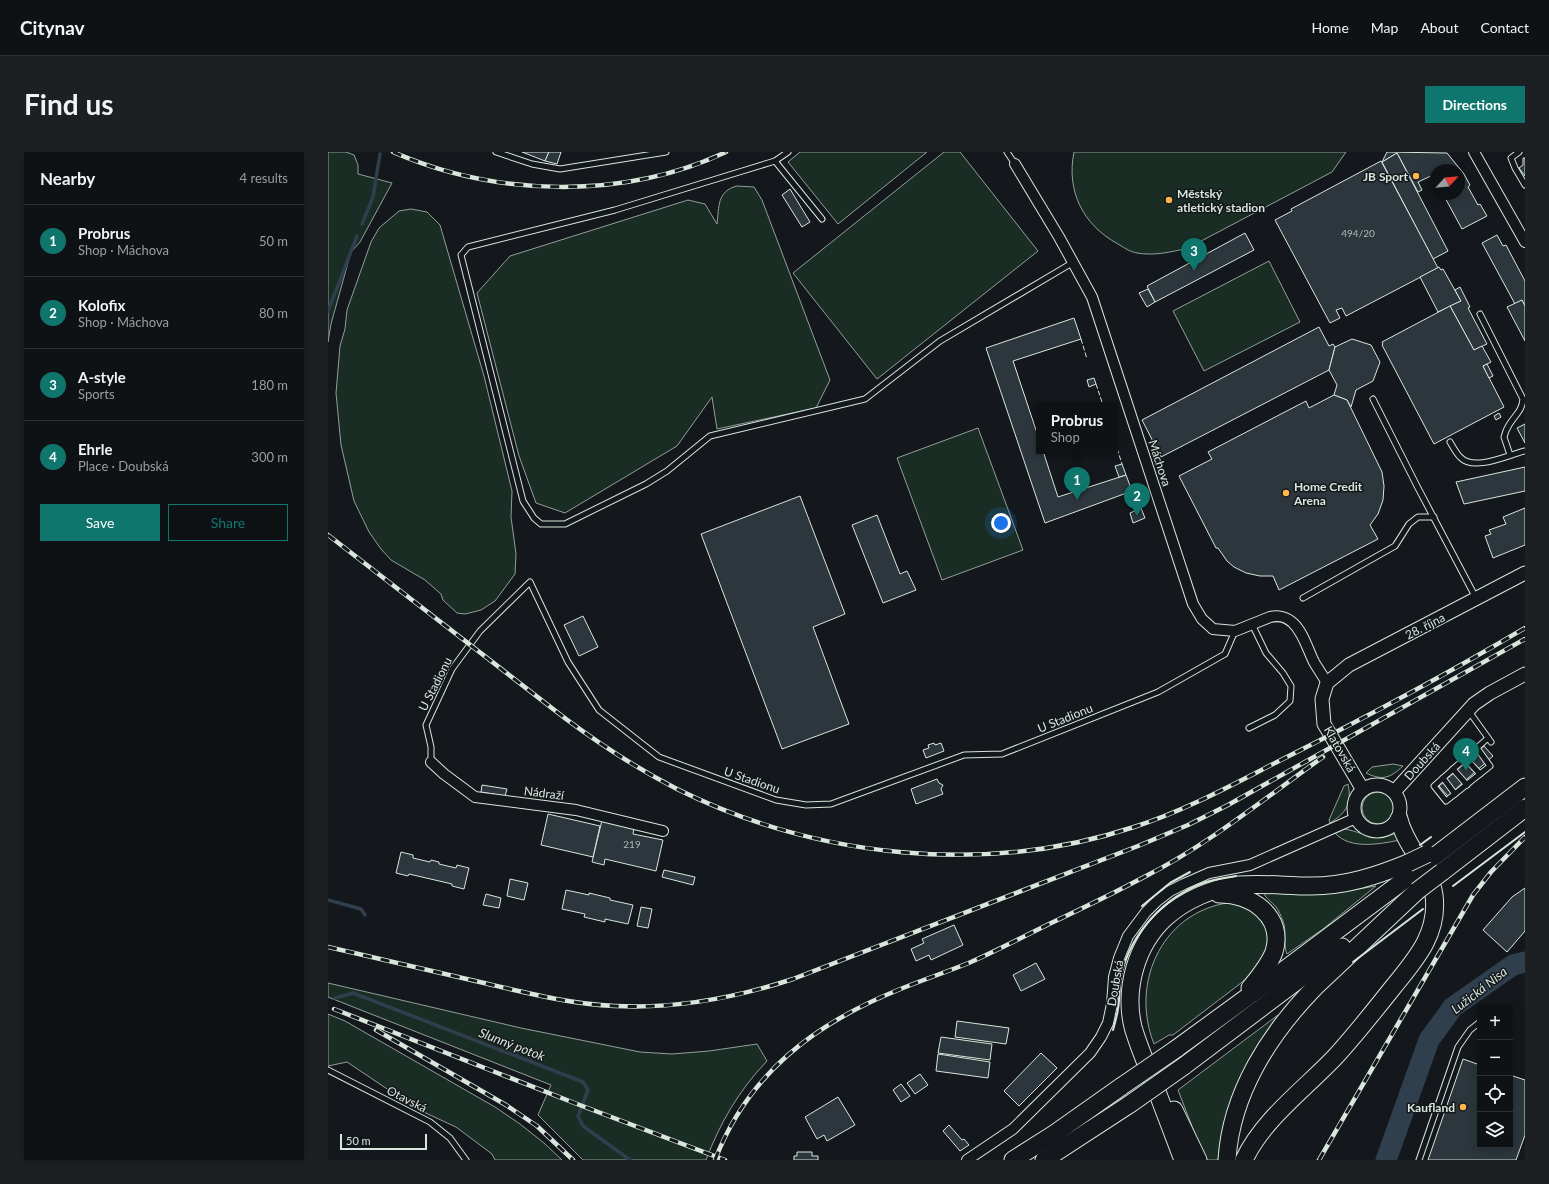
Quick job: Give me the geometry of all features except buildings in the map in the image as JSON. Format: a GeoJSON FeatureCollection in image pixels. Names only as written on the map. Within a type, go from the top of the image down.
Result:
{"type":"FeatureCollection","features":[{"type":"Feature","properties":{"kind":"highway"},"geometry":{"type":"LineString","coordinates":[[1227,1160],[1230,1136],[1238,1106],[1250,1077],[1274,1035],[1316,986],[1417,890],[1433,862],[1456,841],[1525,787]]}},
{"type":"Feature","properties":{"kind":"highway"},"geometry":{"type":"LineString","coordinates":[[1183,1160],[1140,1046],[1134,1027],[1130,1002],[1136,964],[1147,941],[1158,926],[1172,913],[1193,899],[1214,890],[1237,886],[1313,886],[1344,884],[1433,862],[1525,808]]}},
{"type":"Feature","properties":{"kind":"highway"},"geometry":{"type":"LineString","coordinates":[[1244,1160],[1250,1147],[1263,1129],[1348,1042],[1418,956],[1427,942],[1434,914],[1434,895],[1430,878],[1406,839],[1399,819]]}},
{"type":"Feature","properties":{"kind":"highway"},"geometry":{"type":"LineString","coordinates":[[1013,1160],[1054,1134],[1223,1015],[1411,867]]}},
{"type":"Feature","properties":{"kind":"highway"},"geometry":{"type":"LineString","coordinates":[[1044,1160],[1130,1104],[1184,1066],[1417,890]]}},
{"type":"Feature","properties":{"kind":"highway"},"geometry":{"type":"LineString","coordinates":[[1193,899],[1213,894],[1225,894],[1247,898],[1264,910],[1273,927],[1275,943],[1271,959],[1264,971],[1245,994],[1223,1015]]}},
{"type":"Feature","properties":{"kind":"highway"},"geometry":{"type":"LineString","coordinates":[[1140,1046],[1181,1123],[1198,1160]]}},
{"type":"Feature","properties":{"kind":"street"},"geometry":{"type":"LineString","coordinates":[[1474,152],[1525,242]]}},
{"type":"Feature","properties":{"kind":"street","name":"Máchova"},"geometry":{"type":"LineString","coordinates":[[1014,164],[1059,237],[1092,297],[1193,604],[1202,619],[1213,630],[1235,632]]}},
{"type":"Feature","properties":{"kind":"street","name":"28. října"},"geometry":{"type":"LineString","coordinates":[[1328,683],[1349,665],[1525,573]]}},
{"type":"Feature","properties":{"kind":"street"},"geometry":{"type":"LineString","coordinates":[[1235,632],[1270,617],[1284,617],[1293,622],[1298,629],[1314,663],[1328,683]]}},
{"type":"Feature","properties":{"kind":"street","name":"Doubská"},"geometry":{"type":"LineString","coordinates":[[1394,792],[1474,704],[1490,693],[1525,674]]}},
{"type":"Feature","properties":{"kind":"street","name":"Klatovská"},"geometry":{"type":"LineString","coordinates":[[1328,683],[1322,699],[1324,724],[1363,790]]}},
{"type":"Feature","properties":{"kind":"street","name":"Nádraží"},"geometry":{"type":"LineString","coordinates":[[431,762],[444,774],[475,797],[576,810],[663,831]]}},
{"type":"Feature","properties":{"kind":"street"},"geometry":{"type":"LineString","coordinates":[[1375,785],[1382,785],[1394,792],[1400,800],[1401,809],[1399,819],[1394,825],[1388,830],[1373,832],[1360,824],[1354,812],[1355,800],[1363,790],[1375,785]]}},
{"type":"Feature","properties":{"kind":"street","name":"Doubská"},"geometry":{"type":"LineString","coordinates":[[967,1160],[1013,1129],[1090,1053],[1101,1037],[1108,1023],[1112,1004],[1114,977],[1119,958],[1128,936],[1146,912],[1157,901],[1170,891],[1209,873],[1250,865],[1356,818]]}},
{"type":"Feature","properties":{"kind":"lane"},"geometry":{"type":"LineString","coordinates":[[496,152],[532,164],[560,169],[666,152]]}},
{"type":"Feature","properties":{"kind":"lane"},"geometry":{"type":"LineString","coordinates":[[788,152],[775,161],[615,210],[468,247],[461,255],[523,501],[534,518],[541,524],[565,524],[646,484],[667,472],[710,436],[865,399],[940,341],[1072,263]]}},
{"type":"Feature","properties":{"kind":"lane"},"geometry":{"type":"LineString","coordinates":[[1007,152],[1014,164]]}},
{"type":"Feature","properties":{"kind":"lane"},"geometry":{"type":"LineString","coordinates":[[1519,152],[1511,158],[1525,185]]}},
{"type":"Feature","properties":{"kind":"lane"},"geometry":{"type":"LineString","coordinates":[[775,161],[822,219]]}},
{"type":"Feature","properties":{"kind":"lane"},"geometry":{"type":"LineString","coordinates":[[1480,314],[1523,398],[1522,407],[1508,426],[1504,437],[1510,455]]}},
{"type":"Feature","properties":{"kind":"lane"},"geometry":{"type":"LineString","coordinates":[[1373,398],[1477,598]]}},
{"type":"Feature","properties":{"kind":"lane"},"geometry":{"type":"LineString","coordinates":[[1450,442],[1461,458],[1472,464],[1485,463],[1525,451]]}},
{"type":"Feature","properties":{"kind":"lane"},"geometry":{"type":"LineString","coordinates":[[1303,598],[1395,546],[1409,524],[1418,517],[1434,517]]}},
{"type":"Feature","properties":{"kind":"lane","name":"U Stadionu"},"geometry":{"type":"LineString","coordinates":[[431,762],[431,748],[426,725],[452,669],[480,631],[530,582],[568,662],[599,710],[659,757],[776,800],[806,805],[831,804],[964,755],[1002,754],[1158,692],[1225,654],[1235,632]]}},
{"type":"Feature","properties":{"kind":"lane"},"geometry":{"type":"LineString","coordinates":[[1249,728],[1275,715],[1290,701],[1291,686],[1283,673],[1266,654],[1252,624]]}},
{"type":"Feature","properties":{"kind":"lane"},"geometry":{"type":"LineString","coordinates":[[1468,710],[1490,740],[1476,748],[1434,786],[1446,801],[1490,766],[1476,748]]}},
{"type":"Feature","properties":{"kind":"lane"},"geometry":{"type":"LineString","coordinates":[[1465,758],[1480,774]]}},
{"type":"Feature","properties":{"kind":"lane"},"geometry":{"type":"LineString","coordinates":[[1453,768],[1467,785]]}},
{"type":"Feature","properties":{"kind":"lane"},"geometry":{"type":"LineString","coordinates":[[1443,778],[1455,794]]}},
{"type":"Feature","properties":{"kind":"lane"},"geometry":{"type":"LineString","coordinates":[[1419,1160],[1458,1047],[1470,1030],[1477,1024]]}},
{"type":"Feature","properties":{"kind":"lane","name":"Otavská"},"geometry":{"type":"LineString","coordinates":[[328,1070],[430,1122],[450,1138],[466,1160]]}},
{"type":"Feature","properties":{"kind":"green space"},"geometry":{"type":"Polygon","coordinates":[[[328,152],[346,152],[354,155],[358,165],[358,174],[392,183],[360,242],[351,252],[331,324],[328,342],[328,152]]]}},
{"type":"Feature","properties":{"kind":"green space"},"geometry":{"type":"Polygon","coordinates":[[[800,152],[927,152],[838,224],[788,162],[800,152]]]}},
{"type":"Feature","properties":{"kind":"green space"},"geometry":{"type":"Polygon","coordinates":[[[944,152],[960,152],[1038,251],[877,379],[793,273],[944,152]]]}},
{"type":"Feature","properties":{"kind":"green space","name":"Městský atletický stadion"},"geometry":{"type":"Polygon","coordinates":[[[1074,152],[1346,152],[1332,172],[1188,248],[1157,254],[1144,254],[1129,251],[1124,248],[1095,227],[1087,217],[1080,206],[1075,193],[1072,166],[1074,152]]]}},
{"type":"Feature","properties":{"kind":"green space"},"geometry":{"type":"Polygon","coordinates":[[[737,186],[754,187],[762,200],[830,380],[816,408],[717,429],[712,397],[677,446],[565,513],[536,503],[519,456],[477,293],[510,256],[688,200],[705,204],[717,224],[720,200],[722,196],[730,188],[737,186]]]}},
{"type":"Feature","properties":{"kind":"green space"},"geometry":{"type":"Polygon","coordinates":[[[411,209],[427,212],[440,225],[484,376],[512,491],[511,517],[516,554],[515,574],[495,601],[481,610],[465,614],[457,613],[443,600],[441,594],[425,580],[391,560],[381,549],[369,532],[354,501],[341,445],[336,393],[340,346],[345,329],[347,310],[371,242],[379,228],[399,211],[411,209]]]}},
{"type":"Feature","properties":{"kind":"green space"},"geometry":{"type":"Polygon","coordinates":[[[1269,261],[1300,322],[1204,371],[1173,311],[1269,261]]]}},
{"type":"Feature","properties":{"kind":"green space"},"geometry":{"type":"Polygon","coordinates":[[[978,428],[1023,550],[942,580],[897,458],[978,428]]]}},
{"type":"Feature","properties":{"kind":"green space"},"geometry":{"type":"Polygon","coordinates":[[[1393,764],[1403,766],[1390,776],[1377,777],[1366,773],[1372,767],[1393,764]]]}},
{"type":"Feature","properties":{"kind":"green space"},"geometry":{"type":"Polygon","coordinates":[[[1348,784],[1349,802],[1347,807],[1341,815],[1330,823],[1329,820],[1344,786],[1348,784]]]}},
{"type":"Feature","properties":{"kind":"green space"},"geometry":{"type":"Polygon","coordinates":[[[1375,792],[1381,792],[1391,799],[1394,808],[1393,814],[1387,821],[1381,824],[1375,824],[1365,817],[1362,811],[1362,805],[1369,795],[1375,792]]]}},
{"type":"Feature","properties":{"kind":"green space"},"geometry":{"type":"Polygon","coordinates":[[[1345,829],[1376,837],[1388,836],[1396,833],[1400,840],[1375,844],[1357,844],[1341,838],[1335,833],[1345,829]]]}},
{"type":"Feature","properties":{"kind":"green space"},"geometry":{"type":"Polygon","coordinates":[[[1376,886],[1323,929],[1287,954],[1283,921],[1277,909],[1264,893],[1352,890],[1376,886]]]}},
{"type":"Feature","properties":{"kind":"green space"},"geometry":{"type":"Polygon","coordinates":[[[1235,902],[1252,909],[1264,922],[1268,936],[1267,948],[1257,968],[1241,983],[1173,1035],[1169,1035],[1154,1044],[1147,1020],[1146,996],[1150,973],[1158,952],[1172,933],[1189,918],[1210,907],[1235,902]]]}},
{"type":"Feature","properties":{"kind":"green space"},"geometry":{"type":"Polygon","coordinates":[[[328,983],[521,1028],[640,1052],[672,1054],[709,1051],[757,1044],[767,1061],[739,1095],[724,1120],[706,1160],[583,1160],[538,1115],[551,1085],[328,997],[328,983]]]}},
{"type":"Feature","properties":{"kind":"green space"},"geometry":{"type":"Polygon","coordinates":[[[328,1014],[345,1021],[495,1107],[520,1124],[562,1160],[495,1160],[492,1154],[456,1127],[417,1109],[347,1062],[328,1066],[328,1014]]]}},
{"type":"Feature","properties":{"kind":"green space"},"geometry":{"type":"Polygon","coordinates":[[[1278,1015],[1255,1049],[1238,1083],[1225,1119],[1218,1160],[1205,1160],[1178,1090],[1278,1015]]]}},
{"type":"Feature","properties":{"kind":"waterway"},"geometry":{"type":"LineString","coordinates":[[362,224],[373,197],[380,154]]}},
{"type":"Feature","properties":{"kind":"waterway"},"geometry":{"type":"LineString","coordinates":[[328,311],[357,236]]}},
{"type":"Feature","properties":{"kind":"waterway"},"geometry":{"type":"LineString","coordinates":[[328,900],[361,909],[365,915]]}},
{"type":"Feature","properties":{"kind":"waterway","name":"Lužická Nisa"},"geometry":{"type":"LineString","coordinates":[[1386,1160],[1429,1040],[1453,1007],[1513,965],[1525,962]]}},
{"type":"Feature","properties":{"kind":"waterway","name":"Slunný potok"},"geometry":{"type":"LineString","coordinates":[[335,998],[353,993],[583,1082],[588,1090],[578,1116],[583,1126],[630,1160]]}},
{"type":"Feature","properties":{"kind":"railway"},"geometry":{"type":"LineString","coordinates":[[393,152],[433,167],[474,178],[517,184],[560,187],[603,185],[645,179],[687,168],[726,152]]}},
{"type":"Feature","properties":{"kind":"railway"},"geometry":{"type":"LineString","coordinates":[[328,535],[566,719],[620,756],[662,781],[730,812],[786,831],[844,844],[902,852],[961,855],[1020,851],[1078,842],[1153,821],[1207,798],[1340,730],[1495,646],[1525,628]]}},
{"type":"Feature","properties":{"kind":"railway"},"geometry":{"type":"LineString","coordinates":[[328,947],[532,994],[598,1005],[660,1006],[705,1001],[749,992],[793,979],[1138,846],[1188,825],[1228,805],[1525,639]]}},
{"type":"Feature","properties":{"kind":"railway"},"geometry":{"type":"LineString","coordinates":[[715,1160],[729,1129],[746,1102],[765,1077],[787,1056],[812,1036],[867,1004],[898,990],[962,966],[1110,895],[1169,863],[1192,850],[1236,820],[1323,757]]}},
{"type":"Feature","properties":{"kind":"railway"},"geometry":{"type":"LineString","coordinates":[[1319,1160],[1473,895],[1491,872],[1525,837]]}},
{"type":"Feature","properties":{"kind":"railway"},"geometry":{"type":"LineString","coordinates":[[334,1009],[725,1160]]}},
{"type":"Feature","properties":{"kind":"railway"},"geometry":{"type":"LineString","coordinates":[[376,1030],[506,1105],[537,1126],[573,1160]]}},
{"type":"Feature","properties":{"kind":"fence"},"geometry":{"type":"LineString","coordinates":[[1081,339],[1087,359]]}},
{"type":"Feature","properties":{"kind":"fence"},"geometry":{"type":"LineString","coordinates":[[1096,384],[1102,402]]}},
{"type":"Feature","properties":{"kind":"fence"},"geometry":{"type":"LineString","coordinates":[[1118,451],[1122,464]]}},
{"type":"Feature","properties":{"kind":"wall"},"geometry":{"type":"LineString","coordinates":[[1453,886],[1525,832]]}},
{"type":"Feature","properties":{"kind":"wall"},"geometry":{"type":"LineString","coordinates":[[1420,845],[1431,837]]}},
{"type":"Feature","properties":{"kind":"wall"},"geometry":{"type":"LineString","coordinates":[[1142,906],[1170,883],[1190,872]]}},
{"type":"Feature","properties":{"kind":"wall"},"geometry":{"type":"LineString","coordinates":[[1113,1030],[1119,1005],[1121,976],[1126,960],[1141,931],[1163,907],[1176,897],[1206,882],[1236,876]]}},
{"type":"Feature","properties":{"kind":"wall"},"geometry":{"type":"LineString","coordinates":[[1353,962],[1423,909]]}},
{"type":"Feature","properties":{"kind":"place","name":"JB Sport"},"geometry":{"type":"Point","coordinates":[1416,176]}},
{"type":"Feature","properties":{"kind":"place","name":"Městský atletický stadion"},"geometry":{"type":"Point","coordinates":[1169,200]}},
{"type":"Feature","properties":{"kind":"place","name":"A-style"},"geometry":{"type":"Point","coordinates":[1194,271]}},
{"type":"Feature","properties":{"kind":"place","name":"Home Credit Arena"},"geometry":{"type":"Point","coordinates":[1286,493]}},
{"type":"Feature","properties":{"kind":"place","name":"Probrus"},"geometry":{"type":"Point","coordinates":[1077,500]}},
{"type":"Feature","properties":{"kind":"place","name":"Kolofix"},"geometry":{"type":"Point","coordinates":[1137,516]}},
{"type":"Feature","properties":{"kind":"place","name":"Ehrle"},"geometry":{"type":"Point","coordinates":[1466,771]}},
{"type":"Feature","properties":{"kind":"place","name":"Kaufland"},"geometry":{"type":"Point","coordinates":[1463,1107]}}]}
